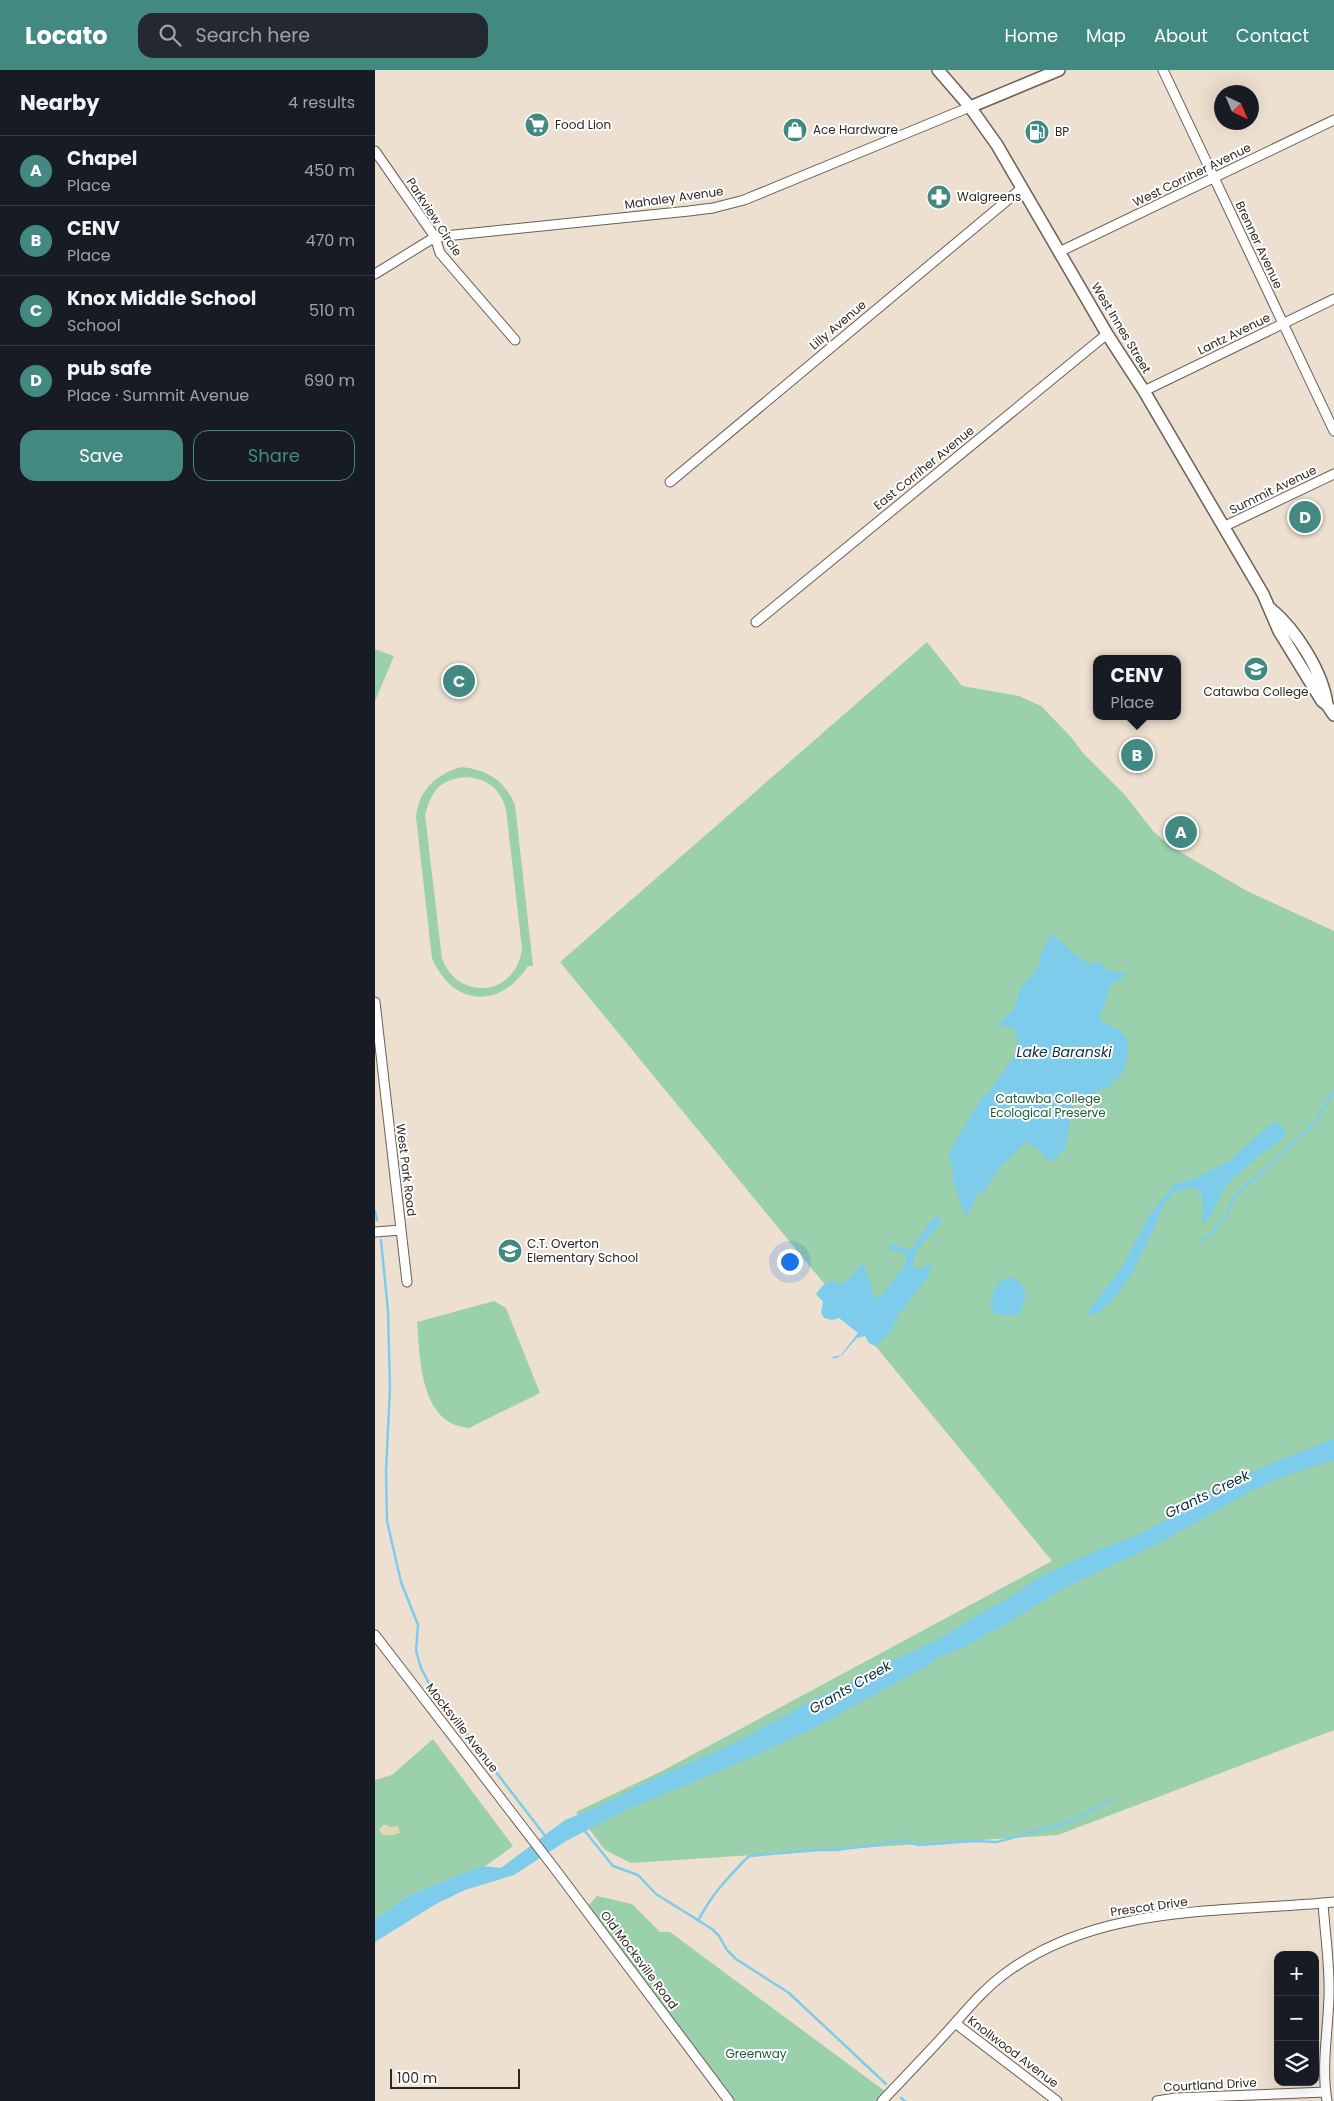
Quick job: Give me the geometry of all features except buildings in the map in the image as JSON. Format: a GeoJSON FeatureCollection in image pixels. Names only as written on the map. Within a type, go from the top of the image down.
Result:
{"type":"FeatureCollection","features":[{"type":"Feature","properties":{"kind":"main road","name":"West Innes Street"},"geometry":{"type":"LineString","coordinates":[[938,70],[970,107],[997,145],[1107,334],[1144,391],[1223,527],[1270,608],[1279,631],[1322,701],[1334,716]]}},
{"type":"Feature","properties":{"kind":"main road"},"geometry":{"type":"LineString","coordinates":[[970,107],[1059,70]]}},
{"type":"Feature","properties":{"kind":"street","name":"Brenner Avenue"},"geometry":{"type":"LineString","coordinates":[[1163,70],[1334,431]]}},
{"type":"Feature","properties":{"kind":"street","name":"Mahaley Avenue"},"geometry":{"type":"LineString","coordinates":[[375,274],[435,237],[713,208],[744,200],[970,107]]}},
{"type":"Feature","properties":{"kind":"street","name":"West Corriher Avenue"},"geometry":{"type":"LineString","coordinates":[[1059,252],[1334,120]]}},
{"type":"Feature","properties":{"kind":"street","name":"Parkview Circle"},"geometry":{"type":"LineString","coordinates":[[375,151],[435,237],[440,252],[515,340]]}},
{"type":"Feature","properties":{"kind":"street","name":"Lilly Avenue"},"geometry":{"type":"LineString","coordinates":[[670,482],[1022,188]]}},
{"type":"Feature","properties":{"kind":"street","name":"Lantz Avenue"},"geometry":{"type":"LineString","coordinates":[[1144,391],[1334,299]]}},
{"type":"Feature","properties":{"kind":"street","name":"East Corriher Avenue"},"geometry":{"type":"LineString","coordinates":[[756,622],[1107,334]]}},
{"type":"Feature","properties":{"kind":"street","name":"Summit Avenue"},"geometry":{"type":"LineString","coordinates":[[1223,527],[1334,474]]}},
{"type":"Feature","properties":{"kind":"street","name":"West Park Road"},"geometry":{"type":"LineString","coordinates":[[375,1002],[380,1090],[407,1282]]}},
{"type":"Feature","properties":{"kind":"street"},"geometry":{"type":"LineString","coordinates":[[375,1232],[401,1230]]}},
{"type":"Feature","properties":{"kind":"street","name":"Mocksville Avenue"},"geometry":{"type":"LineString","coordinates":[[375,1635],[529,1835]]}},
{"type":"Feature","properties":{"kind":"street","name":"Old Mocksville Road"},"geometry":{"type":"LineString","coordinates":[[529,1835],[729,2101]]}},
{"type":"Feature","properties":{"kind":"street","name":"Prescot Drive"},"geometry":{"type":"LineString","coordinates":[[883,2101],[978,1997],[1004,1974],[1042,1950],[1089,1930],[1134,1919],[1334,1902]]}},
{"type":"Feature","properties":{"kind":"street"},"geometry":{"type":"LineString","coordinates":[[1323,1903],[1329,1970],[1324,2072],[1327,2097]]}},
{"type":"Feature","properties":{"kind":"street","name":"Knollwood Avenue"},"geometry":{"type":"LineString","coordinates":[[955,2023],[1057,2101]]}},
{"type":"Feature","properties":{"kind":"street","name":"Courtland Drive"},"geometry":{"type":"LineString","coordinates":[[1157,2101],[1175,2098],[1327,2097]]}},
{"type":"Feature","properties":{"kind":"green space","name":"Catawba College Ecological Preserve"},"geometry":{"type":"Polygon","coordinates":[[[927,642],[962,686],[1019,696],[1041,706],[1071,737],[1083,753],[1125,795],[1153,831],[1170,846],[1247,891],[1334,931],[1334,1730],[1058,1835],[631,1863],[605,1850],[576,1812],[664,1770],[1052,1561],[560,962],[927,642]]]}},
{"type":"Feature","properties":{"kind":"green space"},"geometry":{"type":"Polygon","coordinates":[[[375,649],[394,656],[375,701],[375,649]]]}},
{"type":"Feature","properties":{"kind":"green space"},"geometry":{"type":"Polygon","coordinates":[[[461,767],[470,768],[487,774],[506,789],[515,805],[533,966],[528,966],[517,980],[504,990],[491,995],[477,996],[464,993],[451,986],[441,974],[432,958],[416,817],[425,791],[436,779],[461,767]],[[458,778],[444,783],[431,798],[425,815],[442,959],[450,973],[461,982],[474,987],[487,988],[499,984],[509,976],[518,964],[522,949],[506,809],[497,791],[492,786],[474,778],[458,778]]]}},
{"type":"Feature","properties":{"kind":"green space"},"geometry":{"type":"Polygon","coordinates":[[[494,1301],[506,1308],[540,1393],[469,1428],[453,1424],[441,1415],[432,1402],[426,1387],[419,1354],[417,1322],[494,1301]]]}},
{"type":"Feature","properties":{"kind":"green space"},"geometry":{"type":"Polygon","coordinates":[[[433,1739],[513,1846],[487,1865],[406,1897],[375,1920],[375,1780],[392,1775],[433,1739]]]}},
{"type":"Feature","properties":{"kind":"green space","name":"Greenway"},"geometry":{"type":"Polygon","coordinates":[[[597,1896],[632,1904],[660,1932],[670,1932],[886,2092],[877,2101],[733,2101],[588,1906],[597,1896]]]}},
{"type":"Feature","properties":{"kind":"sand"},"geometry":{"type":"Polygon","coordinates":[[[384,1824],[390,1827],[398,1826],[400,1833],[383,1835],[379,1830],[384,1824]]]}},
{"type":"Feature","properties":{"kind":"water","name":"Lake Baranski"},"geometry":{"type":"Polygon","coordinates":[[[1052,934],[1079,958],[1091,965],[1098,961],[1109,971],[1126,973],[1122,979],[1109,986],[1099,1020],[1119,1030],[1127,1039],[1127,1061],[1124,1070],[1109,1087],[1091,1094],[1075,1097],[1065,1150],[1060,1152],[1058,1157],[1046,1160],[1041,1152],[1027,1141],[1000,1167],[981,1196],[979,1190],[975,1194],[974,1203],[965,1217],[953,1179],[952,1164],[948,1159],[952,1147],[982,1098],[990,1091],[1018,1048],[1016,1029],[999,1025],[1014,1009],[1020,989],[1040,963],[1040,957],[1052,934]]]}},
{"type":"Feature","properties":{"kind":"water"},"geometry":{"type":"Polygon","coordinates":[[[1276,1122],[1285,1130],[1285,1137],[1233,1178],[1223,1190],[1207,1221],[1202,1224],[1202,1194],[1193,1187],[1174,1192],[1162,1207],[1157,1222],[1131,1275],[1114,1298],[1096,1315],[1087,1313],[1123,1266],[1150,1214],[1175,1184],[1191,1180],[1228,1162],[1267,1127],[1276,1122]]]}},
{"type":"Feature","properties":{"kind":"water"},"geometry":{"type":"Polygon","coordinates":[[[939,1217],[941,1223],[922,1244],[915,1256],[914,1263],[914,1269],[917,1270],[932,1263],[929,1275],[908,1302],[906,1308],[899,1311],[896,1321],[890,1330],[875,1346],[869,1343],[865,1336],[857,1338],[842,1355],[834,1359],[832,1357],[841,1355],[858,1333],[839,1318],[832,1320],[824,1318],[821,1312],[823,1302],[816,1294],[822,1286],[833,1280],[837,1284],[849,1280],[862,1264],[865,1266],[872,1294],[876,1297],[881,1296],[904,1267],[907,1258],[903,1252],[892,1252],[890,1243],[905,1249],[912,1249],[931,1221],[939,1217]]]}},
{"type":"Feature","properties":{"kind":"water"},"geometry":{"type":"Polygon","coordinates":[[[1008,1278],[1020,1282],[1025,1292],[1024,1303],[1019,1315],[996,1314],[990,1305],[997,1285],[1008,1278]]]}},
{"type":"Feature","properties":{"kind":"water","name":"Grants Creek"},"geometry":{"type":"Polygon","coordinates":[[[1334,1439],[1334,1460],[1290,1474],[1253,1490],[1159,1543],[1064,1588],[998,1629],[989,1632],[973,1643],[937,1658],[927,1666],[826,1722],[734,1765],[630,1808],[566,1841],[514,1875],[465,1890],[436,1904],[375,1942],[375,1920],[406,1897],[483,1866],[501,1868],[565,1820],[602,1805],[655,1778],[733,1744],[817,1698],[943,1637],[1040,1577],[1095,1551],[1140,1534],[1181,1512],[1189,1507],[1193,1501],[1210,1492],[1277,1461],[1334,1439]]]}},
{"type":"Feature","properties":{"kind":"waterway"},"geometry":{"type":"LineString","coordinates":[[1200,1242],[1212,1233],[1225,1217],[1232,1202],[1242,1188],[1258,1176],[1315,1122],[1334,1092]]}},
{"type":"Feature","properties":{"kind":"waterway"},"geometry":{"type":"LineString","coordinates":[[375,1211],[377,1220]]}},
{"type":"Feature","properties":{"kind":"waterway"},"geometry":{"type":"LineString","coordinates":[[381,1240],[388,1311],[390,1388],[386,1471],[387,1521],[401,1582],[418,1625],[416,1651],[421,1668],[432,1689],[546,1837]]}},
{"type":"Feature","properties":{"kind":"waterway"},"geometry":{"type":"LineString","coordinates":[[698,1921],[721,1886],[749,1856],[836,1850],[899,1840],[919,1845],[975,1841],[997,1842],[1070,1822],[1114,1798]]}},
{"type":"Feature","properties":{"kind":"waterway"},"geometry":{"type":"LineString","coordinates":[[584,1830],[613,1866],[638,1875],[656,1894],[712,1929],[736,1959],[789,1993],[886,2084]]}},
{"type":"Feature","properties":{"kind":"waterway"},"geometry":{"type":"LineString","coordinates":[[901,2098],[905,2101]]}},
{"type":"Feature","properties":{"kind":"place","name":"Food Lion"},"geometry":{"type":"Point","coordinates":[537,125]}},
{"type":"Feature","properties":{"kind":"place","name":"Ace Hardware"},"geometry":{"type":"Point","coordinates":[795,130]}},
{"type":"Feature","properties":{"kind":"place","name":"BP"},"geometry":{"type":"Point","coordinates":[1037,132]}},
{"type":"Feature","properties":{"kind":"place","name":"Walgreens"},"geometry":{"type":"Point","coordinates":[939,197]}},
{"type":"Feature","properties":{"kind":"place","name":"pub safe"},"geometry":{"type":"Point","coordinates":[1305,517]}},
{"type":"Feature","properties":{"kind":"place","name":"Catawba College"},"geometry":{"type":"Point","coordinates":[1256,669]}},
{"type":"Feature","properties":{"kind":"place","name":"Knox Middle School"},"geometry":{"type":"Point","coordinates":[459,681]}},
{"type":"Feature","properties":{"kind":"place","name":"CENV"},"geometry":{"type":"Point","coordinates":[1137,755]}},
{"type":"Feature","properties":{"kind":"place","name":"Chapel"},"geometry":{"type":"Point","coordinates":[1181,832]}},
{"type":"Feature","properties":{"kind":"place","name":"C.T. Overton Elementary School"},"geometry":{"type":"Point","coordinates":[510,1251]}}]}
